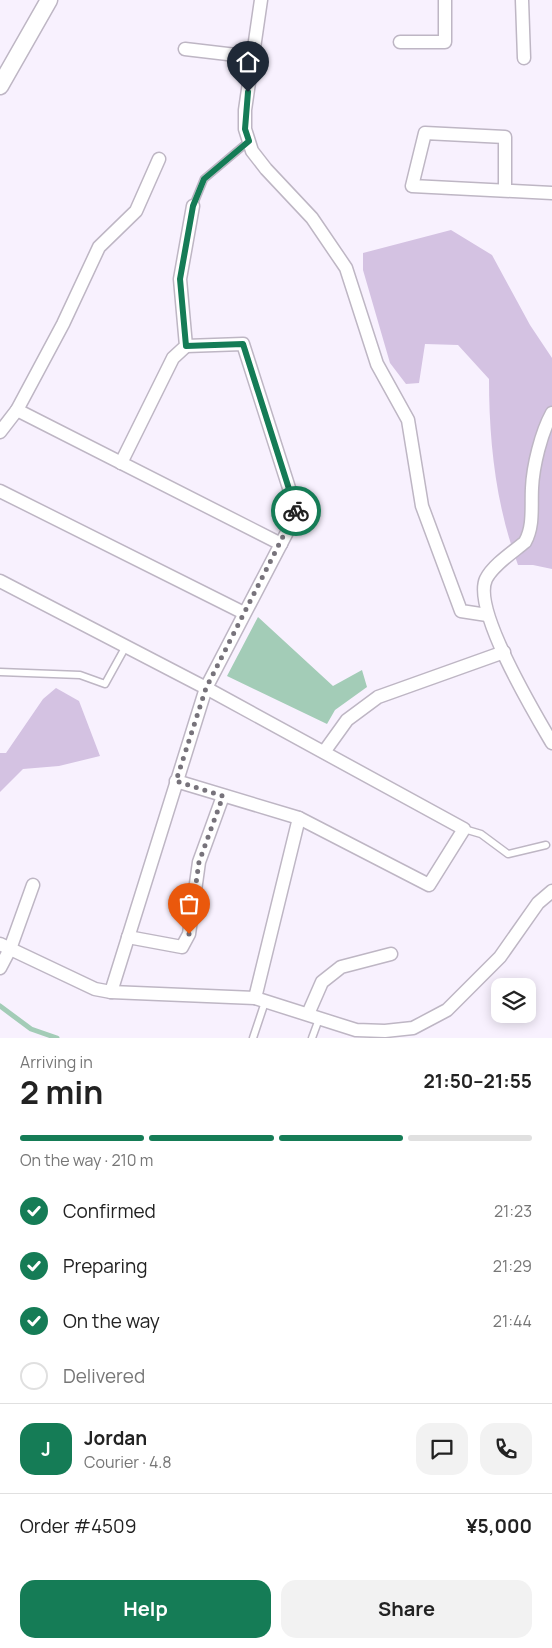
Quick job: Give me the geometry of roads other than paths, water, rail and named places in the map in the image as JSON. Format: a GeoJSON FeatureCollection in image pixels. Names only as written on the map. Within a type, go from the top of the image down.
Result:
{"type":"FeatureCollection","features":[{"type":"Feature","properties":{"kind":"street"},"geometry":{"type":"LineString","coordinates":[[2,80],[49,0]]}},
{"type":"Feature","properties":{"kind":"street"},"geometry":{"type":"LineString","coordinates":[[261,0],[245,110],[245,129],[252,151],[266,169],[312,218],[346,268],[376,364],[408,420],[422,506],[461,611],[488,615]]}},
{"type":"Feature","properties":{"kind":"street"},"geometry":{"type":"LineString","coordinates":[[400,42],[445,42],[445,0]]}},
{"type":"Feature","properties":{"kind":"street"},"geometry":{"type":"LineString","coordinates":[[522,0],[524,58]]}},
{"type":"Feature","properties":{"kind":"street"},"geometry":{"type":"LineString","coordinates":[[185,49],[253,57]]}},
{"type":"Feature","properties":{"kind":"street"},"geometry":{"type":"LineString","coordinates":[[505,190],[505,137],[425,133],[412,186],[552,193]]}},
{"type":"Feature","properties":{"kind":"street"},"geometry":{"type":"LineString","coordinates":[[0,432],[17,410],[63,324],[99,248],[136,211],[159,159]]}},
{"type":"Feature","properties":{"kind":"street"},"geometry":{"type":"LineString","coordinates":[[186,346],[180,279],[193,206]]}},
{"type":"Feature","properties":{"kind":"street"},"geometry":{"type":"LineString","coordinates":[[111,992],[206,688],[297,513],[243,344],[186,346],[173,358],[121,463]]}},
{"type":"Feature","properties":{"kind":"street"},"geometry":{"type":"LineString","coordinates":[[17,410],[281,544]]}},
{"type":"Feature","properties":{"kind":"street"},"geometry":{"type":"LineString","coordinates":[[552,413],[544,428],[532,486],[531,527],[528,536],[486,580],[484,600],[488,615],[504,652],[552,743]]}},
{"type":"Feature","properties":{"kind":"street"},"geometry":{"type":"LineString","coordinates":[[0,491],[244,613]]}},
{"type":"Feature","properties":{"kind":"street"},"geometry":{"type":"LineString","coordinates":[[0,581],[206,688],[464,829],[429,884],[299,818],[176,781]]}},
{"type":"Feature","properties":{"kind":"street"},"geometry":{"type":"LineString","coordinates":[[324,752],[347,720],[378,697],[504,652]]}},
{"type":"Feature","properties":{"kind":"street"},"geometry":{"type":"LineString","coordinates":[[128,937],[182,947],[189,934],[199,862],[223,796]]}},
{"type":"Feature","properties":{"kind":"street"},"geometry":{"type":"LineString","coordinates":[[260,1000],[299,818]]}},
{"type":"Feature","properties":{"kind":"street"},"geometry":{"type":"LineString","coordinates":[[0,968],[5,946],[33,885]]}},
{"type":"Feature","properties":{"kind":"street"},"geometry":{"type":"LineString","coordinates":[[5,946],[95,989],[111,992],[260,1000],[356,1030],[401,1034],[447,1010],[500,958],[538,903],[552,891]]}},
{"type":"Feature","properties":{"kind":"street"},"geometry":{"type":"LineString","coordinates":[[313,1017],[322,982],[341,967],[391,954]]}},
{"type":"Feature","properties":{"kind":"lane"},"geometry":{"type":"LineString","coordinates":[[193,206],[204,179],[249,141]]}},
{"type":"Feature","properties":{"kind":"lane"},"geometry":{"type":"LineString","coordinates":[[0,672],[80,675],[104,684],[126,646]]}},
{"type":"Feature","properties":{"kind":"lane"},"geometry":{"type":"LineString","coordinates":[[464,829],[481,834],[508,854],[546,845]]}},
{"type":"Feature","properties":{"kind":"lane"},"geometry":{"type":"LineString","coordinates":[[252,1038],[260,1000]]}},
{"type":"Feature","properties":{"kind":"lane"},"geometry":{"type":"LineString","coordinates":[[312,1038],[313,1017]]}},
{"type":"Feature","properties":{"kind":"waterway"},"geometry":{"type":"LineString","coordinates":[[0,1006],[31,1029],[57,1038]]}}]}
